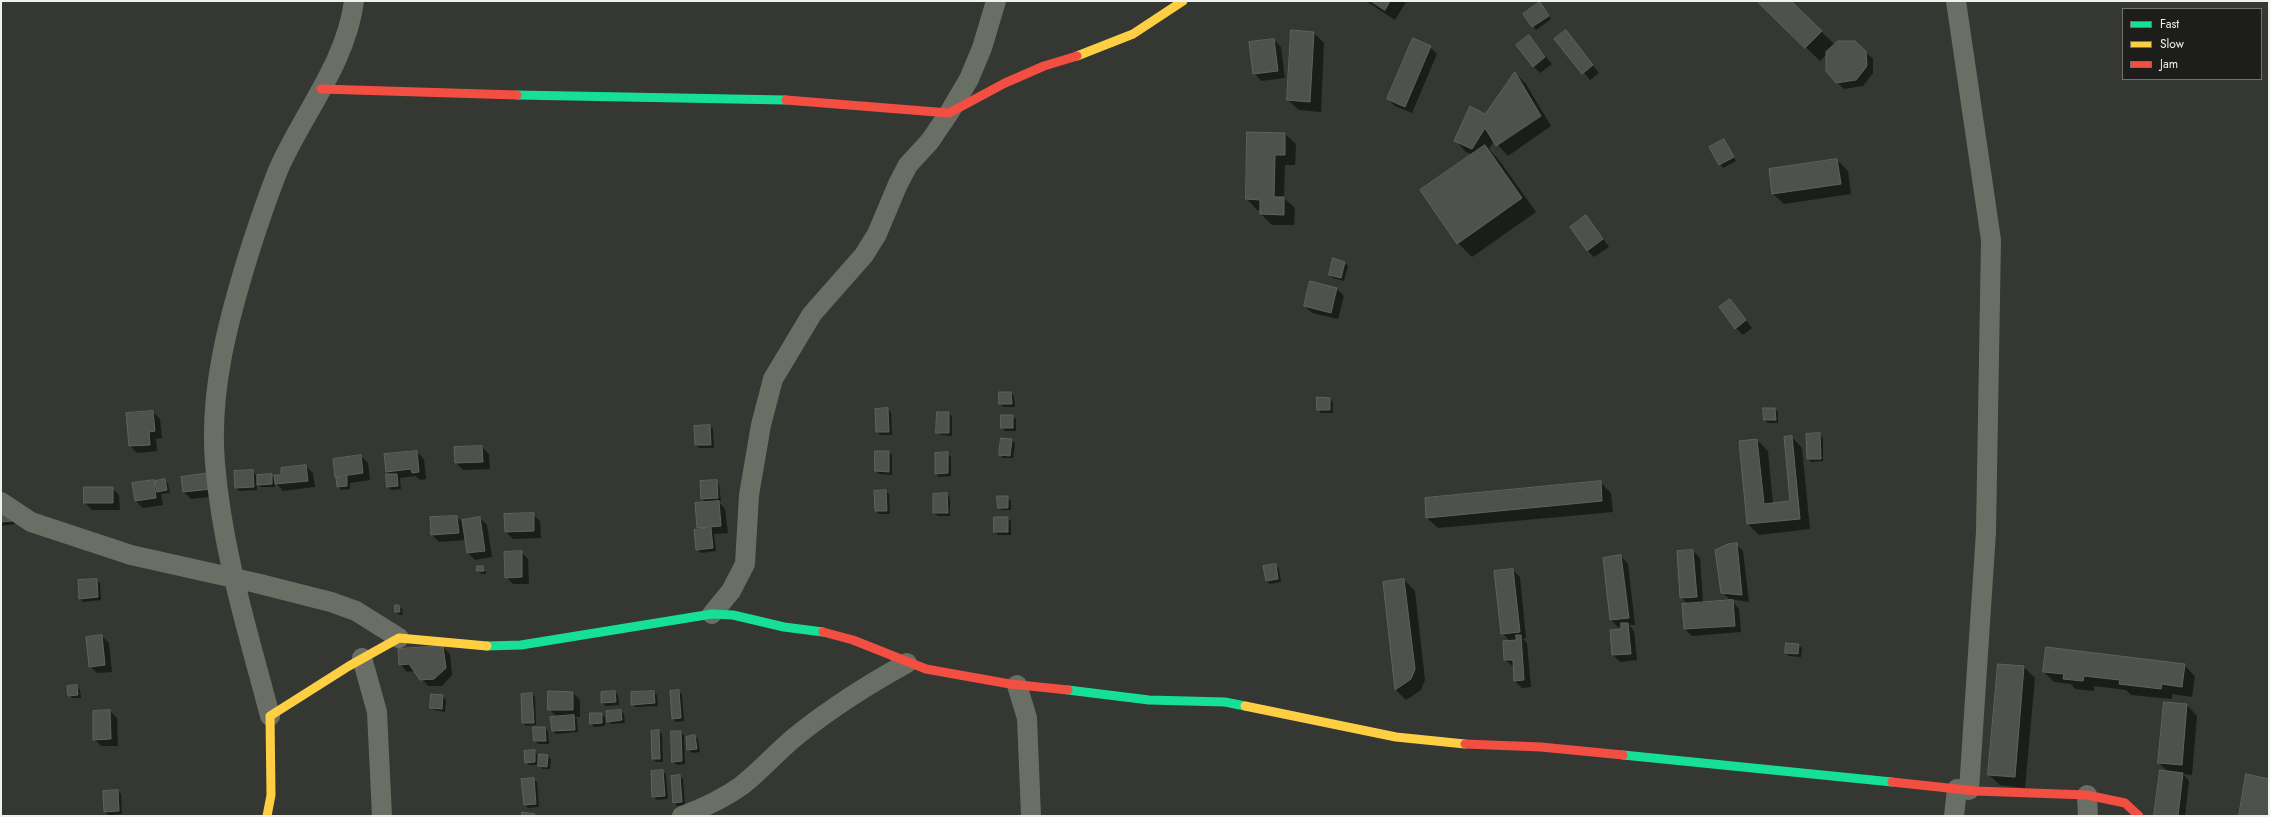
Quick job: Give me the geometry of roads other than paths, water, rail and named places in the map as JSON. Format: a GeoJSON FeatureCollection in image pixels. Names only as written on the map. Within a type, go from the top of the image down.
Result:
{"type":"FeatureCollection","features":[{"type":"Feature","properties":{"kind":"street"},"geometry":{"type":"LineString","coordinates":[[267,816],[271,795],[270,716],[242,619],[218,491],[215,460],[217,376],[236,294],[266,204],[280,168],[345,41],[354,1]]}},
{"type":"Feature","properties":{"kind":"street"},"geometry":{"type":"LineString","coordinates":[[712,614],[731,591],[745,564],[749,495],[761,425],[774,379],[812,314],[864,255],[877,234],[898,184],[908,166],[930,141],[969,79],[982,48],[996,1]]}},
{"type":"Feature","properties":{"kind":"street"},"geometry":{"type":"LineString","coordinates":[[321,90],[436,94],[774,99],[949,113],[1018,77],[1133,34],[1183,1]]}},
{"type":"Feature","properties":{"kind":"street"},"geometry":{"type":"LineString","coordinates":[[1954,816],[1963,790],[1986,532],[1991,240],[1956,1]]}},
{"type":"Feature","properties":{"kind":"street"},"geometry":{"type":"LineString","coordinates":[[1,502],[31,522],[93,544],[131,555],[233,577],[331,602],[356,611],[399,638],[427,639],[487,646],[521,645],[712,614],[733,615],[784,627],[820,631],[853,640],[907,664],[926,669],[1017,685],[1093,692],[1149,700],[1225,702],[1396,737],[1464,744],[1541,747],[1963,790],[2087,795],[2125,802],[2138,816]]}},
{"type":"Feature","properties":{"kind":"street"},"geometry":{"type":"LineString","coordinates":[[270,716],[362,658],[399,638]]}},
{"type":"Feature","properties":{"kind":"street"},"geometry":{"type":"LineString","coordinates":[[362,658],[376,712],[382,816]]}},
{"type":"Feature","properties":{"kind":"street"},"geometry":{"type":"LineString","coordinates":[[682,816],[704,808],[742,785],[779,750],[824,714],[864,687],[907,664]]}},
{"type":"Feature","properties":{"kind":"street"},"geometry":{"type":"LineString","coordinates":[[1017,685],[1027,718],[1031,816]]}},
{"type":"Feature","properties":{"kind":"street"},"geometry":{"type":"LineString","coordinates":[[2087,795],[2088,816]]}}]}
